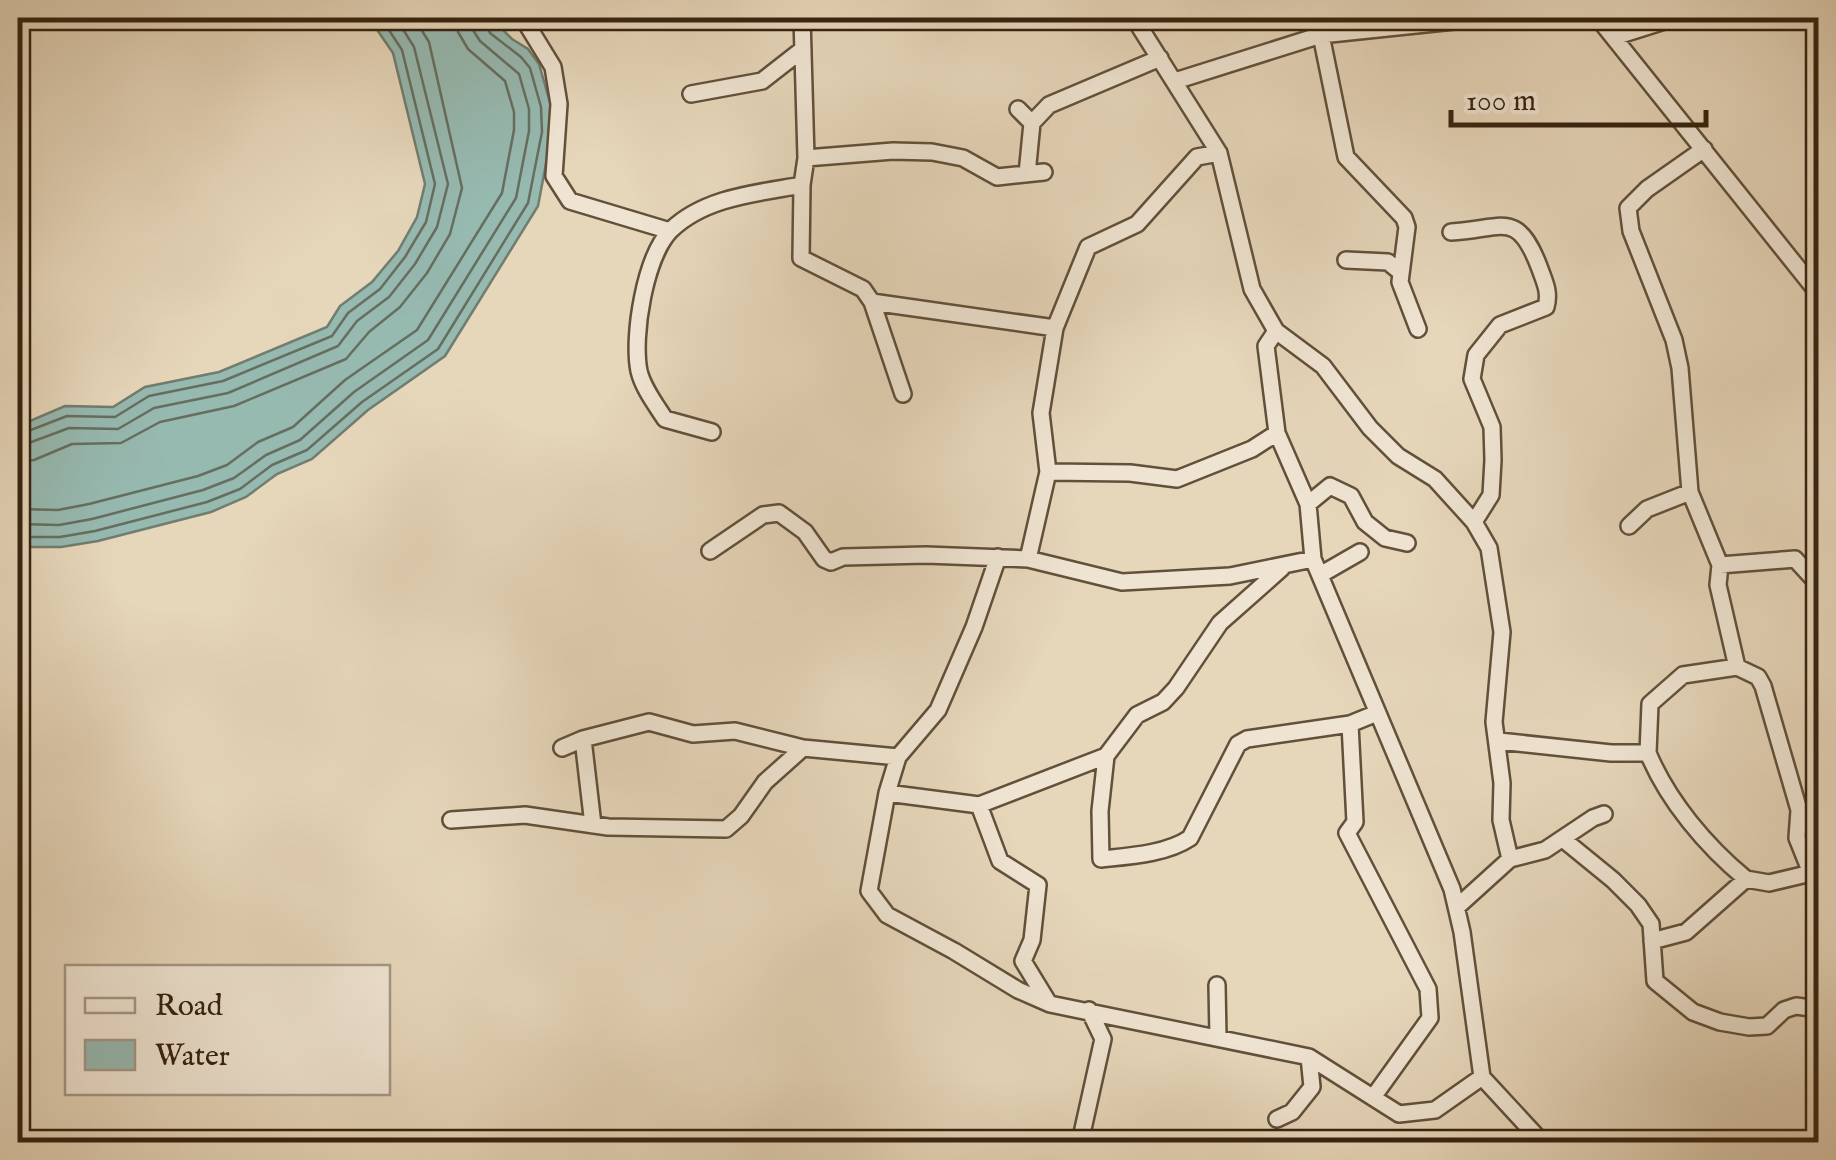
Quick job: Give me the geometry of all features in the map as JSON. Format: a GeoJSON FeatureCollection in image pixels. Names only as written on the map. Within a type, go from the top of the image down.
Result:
{"type":"FeatureCollection","features":[{"type":"Feature","properties":{"kind":"street"},"geometry":{"type":"LineString","coordinates":[[524,18],[553,67],[559,104],[554,176],[570,202],[670,231]]}},
{"type":"Feature","properties":{"kind":"street"},"geometry":{"type":"LineString","coordinates":[[802,18],[806,158],[801,258],[863,289],[872,302],[903,394]]}},
{"type":"Feature","properties":{"kind":"street"},"geometry":{"type":"LineString","coordinates":[[1134,18],[1219,153],[1252,289],[1276,331],[1324,366],[1370,428],[1398,456],[1434,479],[1474,522],[1489,548],[1502,632],[1494,722],[1499,742],[1501,820],[1510,859]]}},
{"type":"Feature","properties":{"kind":"street"},"geometry":{"type":"LineString","coordinates":[[1175,81],[1321,36],[1483,18]]}},
{"type":"Feature","properties":{"kind":"street"},"geometry":{"type":"LineString","coordinates":[[1598,18],[1818,292]]}},
{"type":"Feature","properties":{"kind":"street"},"geometry":{"type":"LineString","coordinates":[[1614,36],[1674,18]]}},
{"type":"Feature","properties":{"kind":"street"},"geometry":{"type":"LineString","coordinates":[[1321,36],[1346,157],[1404,218],[1406,227],[1398,270],[1418,330]]}},
{"type":"Feature","properties":{"kind":"street"},"geometry":{"type":"LineString","coordinates":[[691,94],[762,81],[804,49]]}},
{"type":"Feature","properties":{"kind":"street"},"geometry":{"type":"LineString","coordinates":[[1026,174],[1032,123],[1049,104],[1160,58]]}},
{"type":"Feature","properties":{"kind":"street"},"geometry":{"type":"LineString","coordinates":[[1018,110],[1032,123]]}},
{"type":"Feature","properties":{"kind":"street"},"geometry":{"type":"LineString","coordinates":[[1704,149],[1628,208],[1631,230],[1674,340],[1680,368],[1690,492],[1720,566],[1718,585],[1737,667]]}},
{"type":"Feature","properties":{"kind":"street"},"geometry":{"type":"LineString","coordinates":[[806,158],[932,152],[963,158],[996,177],[1044,172]]}},
{"type":"Feature","properties":{"kind":"street"},"geometry":{"type":"LineString","coordinates":[[1028,559],[1048,472],[1041,413],[1055,328],[1088,246],[1137,224],[1197,157],[1219,153]]}},
{"type":"Feature","properties":{"kind":"street"},"geometry":{"type":"LineString","coordinates":[[1368,181],[1393,197]]}},
{"type":"Feature","properties":{"kind":"street"},"geometry":{"type":"LineString","coordinates":[[712,432],[665,419],[640,372],[644,282],[670,231],[714,203],[802,184]]}},
{"type":"Feature","properties":{"kind":"street"},"geometry":{"type":"LineString","coordinates":[[1451,232],[1494,224],[1518,230],[1530,241],[1549,294],[1546,307],[1500,325],[1476,355],[1472,379],[1492,427],[1493,460],[1491,496],[1474,522]]}},
{"type":"Feature","properties":{"kind":"street"},"geometry":{"type":"LineString","coordinates":[[1346,260],[1388,262],[1398,270]]}},
{"type":"Feature","properties":{"kind":"street"},"geometry":{"type":"LineString","coordinates":[[872,302],[1055,328]]}},
{"type":"Feature","properties":{"kind":"street"},"geometry":{"type":"LineString","coordinates":[[1276,331],[1266,346],[1277,433],[1308,504],[1314,559],[1320,575],[1457,907],[1482,1076],[1542,1142]]}},
{"type":"Feature","properties":{"kind":"street"},"geometry":{"type":"LineString","coordinates":[[1048,472],[1130,472],[1177,479],[1252,449],[1277,433]]}},
{"type":"Feature","properties":{"kind":"street"},"geometry":{"type":"LineString","coordinates":[[1308,504],[1330,486],[1351,496],[1374,530],[1407,544]]}},
{"type":"Feature","properties":{"kind":"street"},"geometry":{"type":"LineString","coordinates":[[1629,526],[1647,510],[1690,492]]}},
{"type":"Feature","properties":{"kind":"street"},"geometry":{"type":"LineString","coordinates":[[710,551],[763,515],[779,513],[805,532],[830,562],[843,557],[1028,559],[1122,582],[1176,581],[1282,568],[1314,559]]}},
{"type":"Feature","properties":{"kind":"street"},"geometry":{"type":"LineString","coordinates":[[1320,575],[1360,552]]}},
{"type":"Feature","properties":{"kind":"street"},"geometry":{"type":"LineString","coordinates":[[998,558],[974,627],[938,710],[898,757],[887,792],[868,891],[887,915],[1018,990],[1050,1004],[1309,1057],[1399,1114],[1434,1110],[1482,1076]]}},
{"type":"Feature","properties":{"kind":"street"},"geometry":{"type":"LineString","coordinates":[[1720,566],[1795,558],[1818,584]]}},
{"type":"Feature","properties":{"kind":"street"},"geometry":{"type":"LineString","coordinates":[[887,792],[979,805],[1106,756],[1137,716],[1163,702],[1176,688],[1220,623],[1282,568]]}},
{"type":"Feature","properties":{"kind":"street"},"geometry":{"type":"LineString","coordinates":[[1737,667],[1758,677],[1763,686],[1800,810],[1798,838],[1815,877],[1769,883],[1746,879],[1698,831],[1657,774],[1648,753],[1650,704],[1683,676],[1737,667]]}},
{"type":"Feature","properties":{"kind":"street"},"geometry":{"type":"LineString","coordinates":[[1106,756],[1100,811],[1102,859],[1182,844],[1190,838],[1233,750],[1247,739],[1350,724],[1377,714]]}},
{"type":"Feature","properties":{"kind":"street"},"geometry":{"type":"LineString","coordinates":[[562,748],[650,722],[693,734],[734,731],[803,748],[898,757]]}},
{"type":"Feature","properties":{"kind":"street"},"geometry":{"type":"LineString","coordinates":[[1350,724],[1355,822],[1347,833],[1428,990],[1430,1018],[1374,1096]]}},
{"type":"Feature","properties":{"kind":"street"},"geometry":{"type":"LineString","coordinates":[[583,739],[593,825]]}},
{"type":"Feature","properties":{"kind":"street"},"geometry":{"type":"LineString","coordinates":[[1499,742],[1648,753]]}},
{"type":"Feature","properties":{"kind":"street"},"geometry":{"type":"LineString","coordinates":[[451,820],[525,815],[593,825],[726,829],[741,816],[765,782],[803,748]]}},
{"type":"Feature","properties":{"kind":"street"},"geometry":{"type":"LineString","coordinates":[[979,805],[1000,861],[1038,885],[1032,940],[1022,961],[1050,1004]]}},
{"type":"Feature","properties":{"kind":"street"},"geometry":{"type":"LineString","coordinates":[[1457,907],[1510,859],[1546,850],[1604,814]]}},
{"type":"Feature","properties":{"kind":"street"},"geometry":{"type":"LineString","coordinates":[[1564,840],[1638,904],[1651,924],[1655,981],[1693,1012],[1748,1027],[1767,1026],[1784,1010],[1796,1006],[1818,1010]]}},
{"type":"Feature","properties":{"kind":"street"},"geometry":{"type":"LineString","coordinates":[[1652,941],[1686,932],[1746,879]]}},
{"type":"Feature","properties":{"kind":"street"},"geometry":{"type":"LineString","coordinates":[[1217,985],[1218,1037]]}},
{"type":"Feature","properties":{"kind":"street"},"geometry":{"type":"LineString","coordinates":[[1081,1138],[1104,1039],[1089,1010]]}},
{"type":"Feature","properties":{"kind":"street"},"geometry":{"type":"LineString","coordinates":[[1277,1118],[1292,1112],[1312,1087],[1309,1057]]}},
{"type":"Feature","properties":{"kind":"water"},"geometry":{"type":"Polygon","coordinates":[[[369,18],[491,18],[528,49],[539,64],[551,106],[552,132],[538,206],[445,356],[368,410],[312,459],[277,474],[246,497],[211,512],[98,541],[61,547],[18,547],[18,426],[65,406],[113,407],[145,387],[219,372],[327,327],[340,306],[372,282],[398,251],[417,217],[425,184],[393,53],[369,18]]]}}]}
